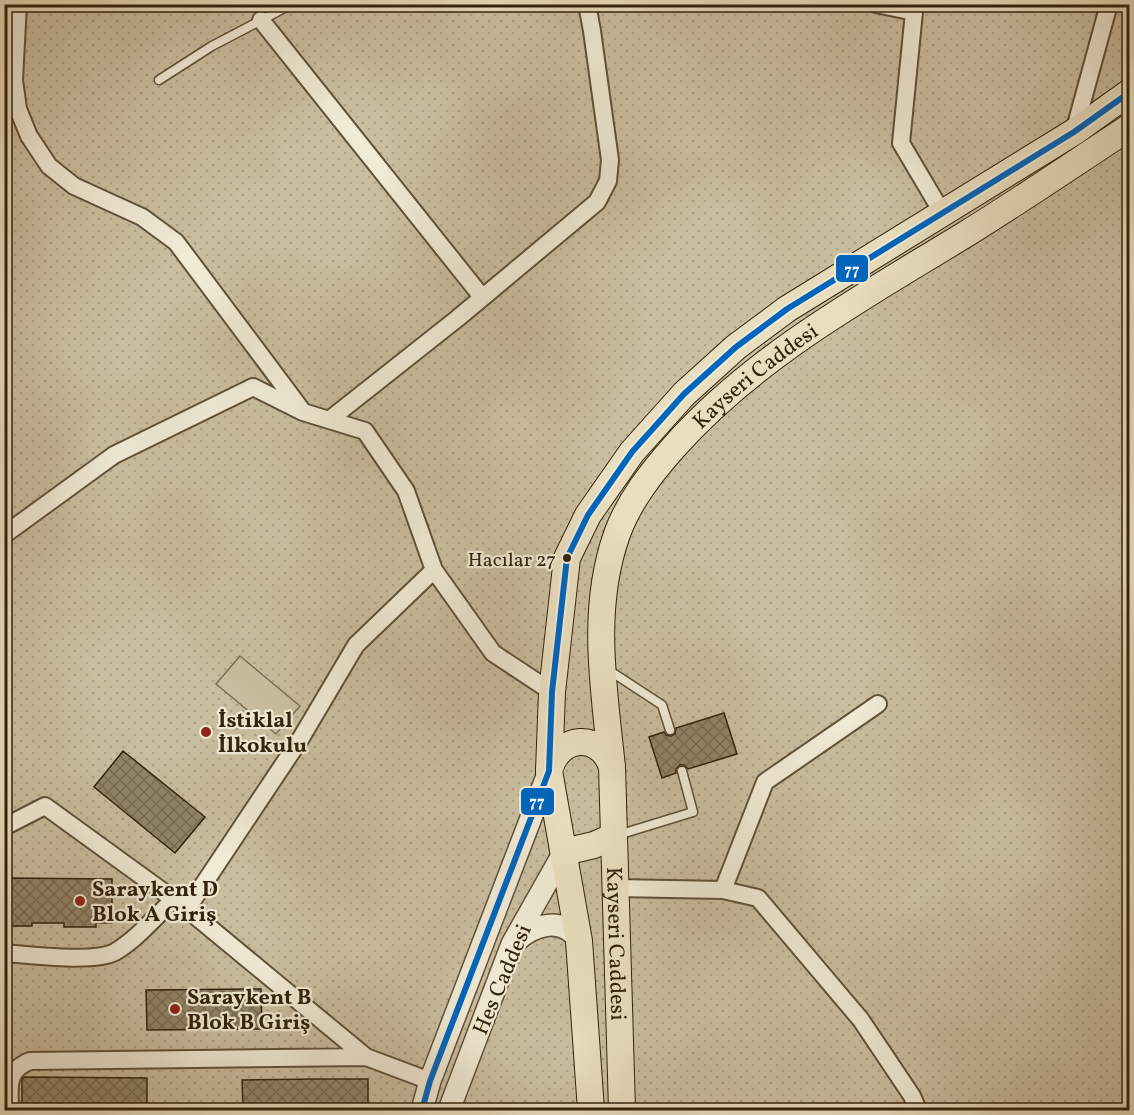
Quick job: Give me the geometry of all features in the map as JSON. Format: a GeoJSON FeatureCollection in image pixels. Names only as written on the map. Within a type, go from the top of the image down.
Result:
{"type":"FeatureCollection","features":[{"type":"Feature","properties":{"kind":"main road","name":"Kayseri Caddesi"},"geometry":{"type":"LineString","coordinates":[[591,1110],[579,941],[550,776],[552,692],[567,558],[588,514],[632,452],[684,394],[736,347],[787,309],[1074,132],[1130,92]]}},
{"type":"Feature","properties":{"kind":"main road","name":"Kayseri Caddesi"},"geometry":{"type":"LineString","coordinates":[[622,1110],[612,772],[600,650],[602,594],[618,533],[646,479],[721,399],[800,337],[999,213],[1130,127]]}},
{"type":"Feature","properties":{"kind":"main road"},"geometry":{"type":"LineString","coordinates":[[550,776],[556,754],[570,744],[579,742],[596,746],[609,758],[612,772]]}},
{"type":"Feature","properties":{"kind":"main road"},"geometry":{"type":"LineString","coordinates":[[564,852],[614,836]]}},
{"type":"Feature","properties":{"kind":"street"},"geometry":{"type":"LineString","coordinates":[[18,4],[14,80],[18,109],[29,136],[49,166],[74,186],[142,217],[176,243],[303,412]]}},
{"type":"Feature","properties":{"kind":"street"},"geometry":{"type":"LineString","coordinates":[[329,420],[597,202],[608,181],[610,160],[587,4]]}},
{"type":"Feature","properties":{"kind":"street"},"geometry":{"type":"LineString","coordinates":[[876,4],[914,12],[901,143],[944,214]]}},
{"type":"Feature","properties":{"kind":"street"},"geometry":{"type":"LineString","coordinates":[[1074,132],[1108,4]]}},
{"type":"Feature","properties":{"kind":"street"},"geometry":{"type":"LineString","coordinates":[[261,20],[482,297]]}},
{"type":"Feature","properties":{"kind":"street"},"geometry":{"type":"LineString","coordinates":[[4,535],[114,455],[253,387],[303,412],[365,431],[406,491],[434,570],[493,653],[552,692]]}},
{"type":"Feature","properties":{"kind":"street"},"geometry":{"type":"LineString","coordinates":[[4,953],[98,957],[113,953],[180,905],[301,738],[356,645],[434,570]]}},
{"type":"Feature","properties":{"kind":"street"},"geometry":{"type":"LineString","coordinates":[[723,890],[765,782],[878,704]]}},
{"type":"Feature","properties":{"kind":"street","name":"Hes Caddesi"},"geometry":{"type":"LineString","coordinates":[[422,1110],[430,1081],[550,776]]}},
{"type":"Feature","properties":{"kind":"street"},"geometry":{"type":"LineString","coordinates":[[4,827],[45,806],[180,905],[366,1057],[430,1081]]}},
{"type":"Feature","properties":{"kind":"street","name":"Hes Caddesi"},"geometry":{"type":"LineString","coordinates":[[449,1110],[512,944],[564,852]]}},
{"type":"Feature","properties":{"kind":"street"},"geometry":{"type":"LineString","coordinates":[[616,888],[723,890],[758,898],[861,1020],[912,1096],[918,1110]]}},
{"type":"Feature","properties":{"kind":"street"},"geometry":{"type":"LineString","coordinates":[[512,944],[524,933],[549,924],[568,928],[579,941]]}},
{"type":"Feature","properties":{"kind":"street"},"geometry":{"type":"LineString","coordinates":[[10,1110],[11,1076],[16,1069],[30,1061],[366,1057]]}},
{"type":"Feature","properties":{"kind":"lane"},"geometry":{"type":"LineString","coordinates":[[159,80],[212,46],[292,4]]}},
{"type":"Feature","properties":{"kind":"lane"},"geometry":{"type":"LineString","coordinates":[[602,666],[662,705],[670,730]]}},
{"type":"Feature","properties":{"kind":"lane"},"geometry":{"type":"LineString","coordinates":[[614,836],[693,812],[682,771]]}},
{"type":"Feature","properties":{"kind":"shaded area"},"geometry":{"type":"Polygon","coordinates":[[[5,5],[1129,5],[1129,1110],[5,1110],[5,5]]]}},
{"type":"Feature","properties":{"kind":"shaded area"},"geometry":{"type":"Polygon","coordinates":[[[240,656],[300,706],[276,734],[216,684],[240,656]]]}},
{"type":"Feature","properties":{"kind":"building"},"geometry":{"type":"Polygon","coordinates":[[[724,713],[737,754],[688,769],[680,765],[676,773],[662,778],[649,737],[664,732],[671,736],[675,734],[676,728],[724,713]]]}},
{"type":"Feature","properties":{"kind":"building"},"geometry":{"type":"Polygon","coordinates":[[[123,751],[205,817],[175,853],[94,787],[123,751]]]}},
{"type":"Feature","properties":{"kind":"building"},"geometry":{"type":"Polygon","coordinates":[[[4,878],[112,879],[112,923],[96,923],[96,927],[64,927],[64,923],[4,926],[4,878]]]}},
{"type":"Feature","properties":{"kind":"building"},"geometry":{"type":"Polygon","coordinates":[[[261,989],[262,1029],[147,1030],[146,990],[261,989]]]}},
{"type":"Feature","properties":{"kind":"building"},"geometry":{"type":"Polygon","coordinates":[[[24,1077],[147,1078],[147,1110],[22,1110],[22,1080],[24,1077]]]}},
{"type":"Feature","properties":{"kind":"building"},"geometry":{"type":"Polygon","coordinates":[[[368,1079],[368,1110],[243,1110],[242,1080],[368,1079]]]}},
{"type":"Feature","properties":{"kind":"transit line","name":"77"},"geometry":{"type":"LineString","coordinates":[[422,1110],[430,1081],[549,771],[552,692],[567,558],[588,515],[632,452],[684,394],[736,347],[787,309],[1074,132],[1130,92]]}},
{"type":"Feature","properties":{"kind":"place","name":"Hacılar 27"},"geometry":{"type":"Point","coordinates":[567,558]}},
{"type":"Feature","properties":{"kind":"place","name":"İstiklal İlkokulu"},"geometry":{"type":"Point","coordinates":[206,732]}},
{"type":"Feature","properties":{"kind":"place","name":"Saraykent D Blok A Giriş"},"geometry":{"type":"Point","coordinates":[80,901]}},
{"type":"Feature","properties":{"kind":"place","name":"Saraykent B Blok B Giriş"},"geometry":{"type":"Point","coordinates":[175,1009]}}]}
